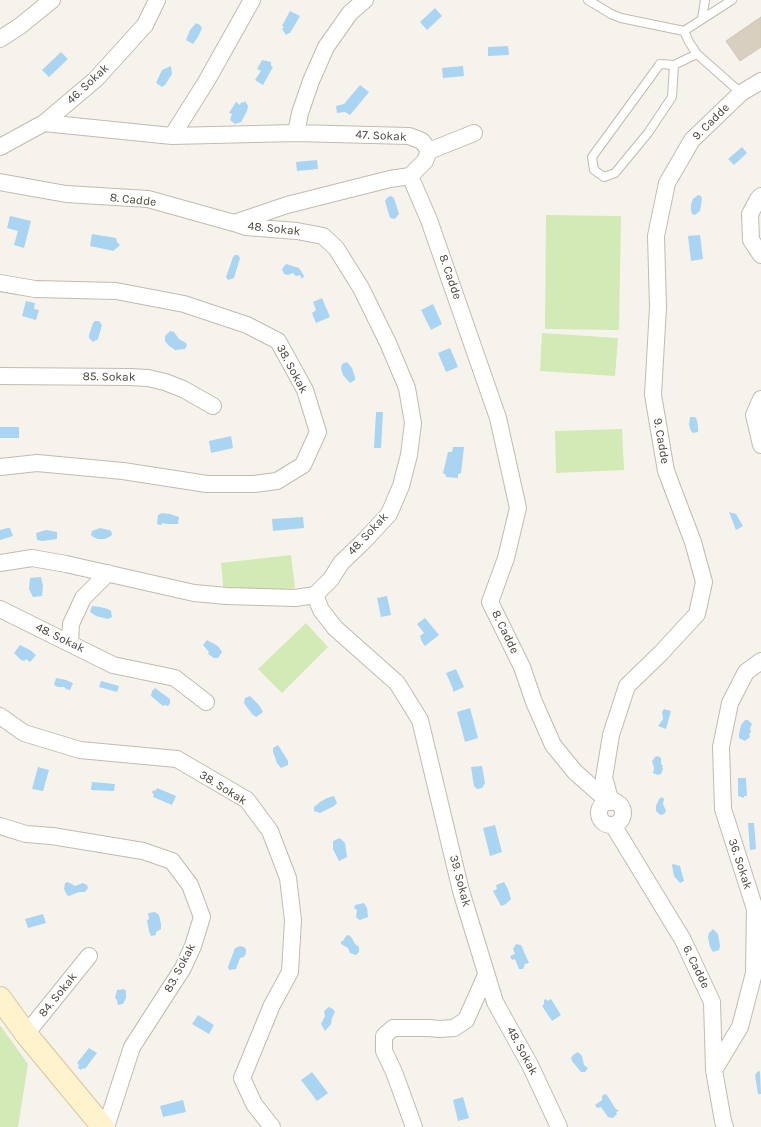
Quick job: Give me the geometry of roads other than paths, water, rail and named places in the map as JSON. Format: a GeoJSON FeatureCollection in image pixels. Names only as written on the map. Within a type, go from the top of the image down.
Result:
{"type":"FeatureCollection","features":[{"type":"Feature","properties":{"kind":"main road"},"geometry":{"type":"LineString","coordinates":[[0,998],[26,1034],[104,1127]]}},
{"type":"Feature","properties":{"kind":"street"},"geometry":{"type":"LineString","coordinates":[[0,38],[20,26],[52,0]]}},
{"type":"Feature","properties":{"kind":"street","name":"46. Sokak"},"geometry":{"type":"LineString","coordinates":[[0,148],[44,123],[96,79],[145,25],[156,0]]}},
{"type":"Feature","properties":{"kind":"street"},"geometry":{"type":"LineString","coordinates":[[172,136],[206,82],[252,0]]}},
{"type":"Feature","properties":{"kind":"street"},"geometry":{"type":"LineString","coordinates":[[296,133],[300,113],[326,47],[350,12],[365,0]]}},
{"type":"Feature","properties":{"kind":"street","name":"9. Cadde"},"geometry":{"type":"LineString","coordinates":[[610,802],[604,778],[611,735],[627,686],[661,653],[697,614],[704,582],[693,542],[666,471],[653,395],[658,307],[656,236],[667,183],[692,140],[741,93],[761,82]]}},
{"type":"Feature","properties":{"kind":"street","name":"47. Sokak"},"geometry":{"type":"LineString","coordinates":[[44,123],[172,136],[296,133],[409,136],[422,141],[429,151]]}},
{"type":"Feature","properties":{"kind":"street"},"geometry":{"type":"LineString","coordinates":[[234,223],[287,205],[390,179],[410,176],[425,161],[429,151],[474,133]]}},
{"type":"Feature","properties":{"kind":"street","name":"8. Cadde"},"geometry":{"type":"LineString","coordinates":[[410,176],[429,220],[498,418],[518,508],[506,558],[490,602],[522,667],[534,702],[553,745],[575,772],[600,816]]}},
{"type":"Feature","properties":{"kind":"street","name":"8. Cadde"},"geometry":{"type":"LineString","coordinates":[[0,182],[66,194],[148,199],[234,223]]}},
{"type":"Feature","properties":{"kind":"street"},"geometry":{"type":"LineString","coordinates":[[761,196],[750,214],[751,240],[761,256]]}},
{"type":"Feature","properties":{"kind":"street","name":"48. Sokak"},"geometry":{"type":"LineString","coordinates":[[234,223],[246,227],[296,231],[323,236],[336,248],[361,288],[388,343],[407,388],[413,423],[410,449],[400,486],[389,514],[341,563],[331,579],[315,595]]}},
{"type":"Feature","properties":{"kind":"street","name":"38. Sokak"},"geometry":{"type":"LineString","coordinates":[[0,283],[35,288],[116,291],[184,304],[247,325],[278,341],[305,390],[318,432],[303,465],[276,481],[254,484],[207,484],[123,471],[37,463],[0,467]]}},
{"type":"Feature","properties":{"kind":"street","name":"85. Sokak"},"geometry":{"type":"LineString","coordinates":[[0,376],[130,376],[148,378],[165,382],[183,389],[213,406]]}},
{"type":"Feature","properties":{"kind":"street"},"geometry":{"type":"LineString","coordinates":[[761,399],[754,415],[761,445]]}},
{"type":"Feature","properties":{"kind":"street"},"geometry":{"type":"LineString","coordinates":[[0,563],[32,558],[66,564],[201,594],[295,598],[315,595]]}},
{"type":"Feature","properties":{"kind":"street"},"geometry":{"type":"LineString","coordinates":[[70,643],[71,624],[83,598],[108,573]]}},
{"type":"Feature","properties":{"kind":"street","name":"39. Sokak"},"geometry":{"type":"LineString","coordinates":[[315,595],[321,610],[335,628],[397,683],[420,720],[461,890],[486,975]]}},
{"type":"Feature","properties":{"kind":"street","name":"48. Sokak"},"geometry":{"type":"LineString","coordinates":[[0,609],[113,665],[176,678],[206,702]]}},
{"type":"Feature","properties":{"kind":"street","name":"36. Sokak"},"geometry":{"type":"LineString","coordinates":[[714,1070],[740,1027],[754,973],[755,910],[723,809],[720,747],[730,703],[746,672],[761,661]]}},
{"type":"Feature","properties":{"kind":"street","name":"38. Sokak"},"geometry":{"type":"LineString","coordinates":[[0,716],[24,733],[80,750],[177,759],[247,800],[270,832],[288,878],[293,920],[290,972],[272,1005],[242,1078],[254,1104],[272,1127]]}},
{"type":"Feature","properties":{"kind":"street","name":"8. Cadde"},"geometry":{"type":"LineString","coordinates":[[575,772],[610,802]]}},
{"type":"Feature","properties":{"kind":"street"},"geometry":{"type":"LineString","coordinates":[[610,802],[618,804],[623,811],[622,818],[617,824],[613,825],[604,823],[600,816],[601,807],[610,802]]}},
{"type":"Feature","properties":{"kind":"street","name":"6. Cadde"},"geometry":{"type":"LineString","coordinates":[[613,825],[683,940],[712,1002],[714,1070],[725,1127]]}},
{"type":"Feature","properties":{"kind":"street","name":"83. Sokak"},"geometry":{"type":"LineString","coordinates":[[0,826],[26,834],[52,836],[143,851],[172,861],[190,885],[202,917],[193,946],[183,968],[132,1047],[104,1127]]}},
{"type":"Feature","properties":{"kind":"street","name":"84. Sokak"},"geometry":{"type":"LineString","coordinates":[[26,1034],[89,956]]}},
{"type":"Feature","properties":{"kind":"street"},"geometry":{"type":"LineString","coordinates":[[414,1127],[394,1072],[384,1051],[384,1036],[393,1028],[454,1028],[466,1020],[486,975]]}},
{"type":"Feature","properties":{"kind":"street","name":"48. Sokak"},"geometry":{"type":"LineString","coordinates":[[486,975],[495,1002],[530,1064],[559,1127]]}},
{"type":"Feature","properties":{"kind":"lane"},"geometry":{"type":"LineString","coordinates":[[588,0],[621,18],[684,31],[732,0]]}},
{"type":"Feature","properties":{"kind":"lane"},"geometry":{"type":"LineString","coordinates":[[702,19],[705,0]]}},
{"type":"Feature","properties":{"kind":"lane"},"geometry":{"type":"LineString","coordinates":[[684,31],[696,54],[741,93]]}},
{"type":"Feature","properties":{"kind":"lane"},"geometry":{"type":"LineString","coordinates":[[674,65],[672,97],[648,134],[615,173],[604,177],[594,170],[592,157],[660,64],[674,65],[696,54]]}},
{"type":"Feature","properties":{"kind":"water"},"geometry":{"type":"Polygon","coordinates":[[[435,8],[442,16],[427,30],[420,22],[435,8]]]}},
{"type":"Feature","properties":{"kind":"water"},"geometry":{"type":"Polygon","coordinates":[[[290,11],[300,16],[290,33],[286,35],[282,29],[284,27],[282,26],[290,11]]]}},
{"type":"Feature","properties":{"kind":"water"},"geometry":{"type":"Polygon","coordinates":[[[196,23],[202,28],[193,44],[186,40],[190,30],[196,23]]]}},
{"type":"Feature","properties":{"kind":"water"},"geometry":{"type":"Polygon","coordinates":[[[508,46],[509,55],[488,56],[488,47],[508,46]]]}},
{"type":"Feature","properties":{"kind":"water"},"geometry":{"type":"Polygon","coordinates":[[[61,52],[68,59],[49,77],[42,70],[61,52]]]}},
{"type":"Feature","properties":{"kind":"water"},"geometry":{"type":"Polygon","coordinates":[[[262,60],[271,62],[271,66],[273,67],[263,85],[255,80],[261,71],[257,69],[262,60]]]}},
{"type":"Feature","properties":{"kind":"water"},"geometry":{"type":"Polygon","coordinates":[[[171,66],[172,74],[162,87],[156,83],[162,70],[171,66]]]}},
{"type":"Feature","properties":{"kind":"water"},"geometry":{"type":"Polygon","coordinates":[[[463,66],[464,76],[443,78],[442,68],[463,66]]]}},
{"type":"Feature","properties":{"kind":"water"},"geometry":{"type":"Polygon","coordinates":[[[360,85],[369,92],[350,115],[345,112],[337,113],[336,106],[344,104],[360,85]]]}},
{"type":"Feature","properties":{"kind":"water"},"geometry":{"type":"Polygon","coordinates":[[[245,101],[248,106],[247,111],[241,122],[235,124],[230,120],[232,114],[229,113],[236,102],[240,105],[241,102],[243,103],[245,101]]]}},
{"type":"Feature","properties":{"kind":"water"},"geometry":{"type":"Polygon","coordinates":[[[742,147],[747,153],[734,165],[728,159],[742,147]]]}},
{"type":"Feature","properties":{"kind":"water"},"geometry":{"type":"Polygon","coordinates":[[[317,160],[318,169],[297,171],[296,162],[317,160]]]}},
{"type":"Feature","properties":{"kind":"water"},"geometry":{"type":"Polygon","coordinates":[[[698,195],[701,196],[702,199],[700,211],[695,215],[692,214],[691,204],[693,199],[698,195]]]}},
{"type":"Feature","properties":{"kind":"water"},"geometry":{"type":"Polygon","coordinates":[[[391,196],[394,198],[399,214],[395,219],[390,218],[385,201],[391,196]]]}},
{"type":"Feature","properties":{"kind":"water"},"geometry":{"type":"Polygon","coordinates":[[[10,216],[31,221],[24,248],[14,245],[18,231],[7,228],[10,216]]]}},
{"type":"Feature","properties":{"kind":"water"},"geometry":{"type":"Polygon","coordinates":[[[92,234],[116,238],[120,245],[114,251],[90,246],[92,234]]]}},
{"type":"Feature","properties":{"kind":"water"},"geometry":{"type":"Polygon","coordinates":[[[700,235],[703,259],[691,261],[688,236],[700,235]]]}},
{"type":"Feature","properties":{"kind":"water"},"geometry":{"type":"Polygon","coordinates":[[[235,255],[238,255],[240,258],[234,278],[228,280],[226,277],[235,255]]]}},
{"type":"Feature","properties":{"kind":"water"},"geometry":{"type":"Polygon","coordinates":[[[286,264],[299,268],[304,276],[302,279],[300,275],[296,276],[293,273],[288,275],[284,274],[282,269],[286,264]]]}},
{"type":"Feature","properties":{"kind":"water"},"geometry":{"type":"Polygon","coordinates":[[[322,298],[330,317],[316,323],[312,313],[316,310],[313,302],[322,298]]]}},
{"type":"Feature","properties":{"kind":"water"},"geometry":{"type":"Polygon","coordinates":[[[26,301],[35,303],[34,309],[39,310],[36,320],[22,316],[26,301]]]}},
{"type":"Feature","properties":{"kind":"water"},"geometry":{"type":"Polygon","coordinates":[[[433,304],[442,324],[431,330],[421,310],[433,304]]]}},
{"type":"Feature","properties":{"kind":"water"},"geometry":{"type":"Polygon","coordinates":[[[95,321],[99,321],[102,325],[98,339],[93,342],[89,338],[89,335],[95,321]]]}},
{"type":"Feature","properties":{"kind":"water"},"geometry":{"type":"Polygon","coordinates":[[[170,331],[174,332],[179,339],[186,343],[187,345],[185,349],[175,350],[168,345],[165,341],[165,336],[170,331]]]}},
{"type":"Feature","properties":{"kind":"water"},"geometry":{"type":"Polygon","coordinates":[[[450,348],[458,367],[446,372],[438,353],[450,348]]]}},
{"type":"Feature","properties":{"kind":"water"},"geometry":{"type":"Polygon","coordinates":[[[347,362],[352,368],[355,377],[355,380],[350,383],[343,375],[341,369],[342,364],[347,362]]]}},
{"type":"Feature","properties":{"kind":"water"},"geometry":{"type":"Polygon","coordinates":[[[376,412],[383,412],[381,448],[374,448],[376,412]]]}},
{"type":"Feature","properties":{"kind":"water"},"geometry":{"type":"Polygon","coordinates":[[[690,417],[695,417],[697,420],[698,432],[693,433],[691,431],[689,425],[690,417]]]}},
{"type":"Feature","properties":{"kind":"water"},"geometry":{"type":"Polygon","coordinates":[[[0,427],[19,427],[19,438],[0,438],[0,427]]]}},
{"type":"Feature","properties":{"kind":"water"},"geometry":{"type":"Polygon","coordinates":[[[231,436],[233,448],[211,453],[209,441],[231,436]]]}},
{"type":"Feature","properties":{"kind":"water"},"geometry":{"type":"Polygon","coordinates":[[[453,447],[464,447],[461,473],[458,474],[458,478],[446,477],[443,473],[448,452],[452,452],[453,447]]]}},
{"type":"Feature","properties":{"kind":"water"},"geometry":{"type":"Polygon","coordinates":[[[729,512],[736,514],[743,526],[736,530],[729,512]]]}},
{"type":"Feature","properties":{"kind":"water"},"geometry":{"type":"Polygon","coordinates":[[[162,513],[179,517],[178,524],[157,524],[158,515],[162,513]]]}},
{"type":"Feature","properties":{"kind":"water"},"geometry":{"type":"Polygon","coordinates":[[[303,517],[304,528],[273,531],[272,519],[303,517]]]}},
{"type":"Feature","properties":{"kind":"water"},"geometry":{"type":"Polygon","coordinates":[[[10,528],[13,536],[0,540],[0,530],[10,528]]]}},
{"type":"Feature","properties":{"kind":"water"},"geometry":{"type":"Polygon","coordinates":[[[100,528],[111,531],[111,536],[105,539],[98,539],[91,535],[92,531],[100,528]]]}},
{"type":"Feature","properties":{"kind":"water"},"geometry":{"type":"Polygon","coordinates":[[[46,530],[57,532],[57,539],[42,541],[37,540],[36,533],[46,530]]]}},
{"type":"Feature","properties":{"kind":"water"},"geometry":{"type":"Polygon","coordinates":[[[41,577],[43,586],[42,596],[33,597],[29,589],[30,578],[41,577]]]}},
{"type":"Feature","properties":{"kind":"water"},"geometry":{"type":"Polygon","coordinates":[[[387,596],[391,615],[381,617],[377,598],[387,596]]]}},
{"type":"Feature","properties":{"kind":"water"},"geometry":{"type":"Polygon","coordinates":[[[92,606],[108,609],[111,611],[112,617],[108,619],[96,616],[90,612],[92,606]]]}},
{"type":"Feature","properties":{"kind":"water"},"geometry":{"type":"Polygon","coordinates":[[[425,618],[439,635],[425,646],[420,636],[424,633],[417,624],[425,618]]]}},
{"type":"Feature","properties":{"kind":"water"},"geometry":{"type":"Polygon","coordinates":[[[207,640],[218,646],[222,652],[218,658],[214,658],[208,654],[209,652],[203,645],[207,640]]]}},
{"type":"Feature","properties":{"kind":"water"},"geometry":{"type":"Polygon","coordinates":[[[20,645],[36,655],[30,662],[26,659],[24,661],[21,660],[14,653],[20,645]]]}},
{"type":"Feature","properties":{"kind":"water"},"geometry":{"type":"Polygon","coordinates":[[[456,669],[464,687],[453,692],[446,673],[456,669]]]}},
{"type":"Feature","properties":{"kind":"water"},"geometry":{"type":"Polygon","coordinates":[[[56,678],[73,683],[70,690],[54,685],[56,678]]]}},
{"type":"Feature","properties":{"kind":"water"},"geometry":{"type":"Polygon","coordinates":[[[101,681],[119,686],[117,692],[99,687],[101,681]]]}},
{"type":"Feature","properties":{"kind":"water"},"geometry":{"type":"Polygon","coordinates":[[[155,688],[170,699],[168,706],[163,706],[151,696],[152,691],[155,688]]]}},
{"type":"Feature","properties":{"kind":"water"},"geometry":{"type":"Polygon","coordinates":[[[250,696],[259,705],[263,712],[256,717],[244,703],[245,698],[250,696]]]}},
{"type":"Feature","properties":{"kind":"water"},"geometry":{"type":"Polygon","coordinates":[[[470,708],[478,738],[465,742],[457,712],[470,708]]]}},
{"type":"Feature","properties":{"kind":"water"},"geometry":{"type":"Polygon","coordinates":[[[664,709],[671,711],[666,729],[658,726],[663,719],[662,712],[664,709]]]}},
{"type":"Feature","properties":{"kind":"water"},"geometry":{"type":"Polygon","coordinates":[[[745,720],[748,720],[752,724],[750,728],[751,732],[749,734],[750,737],[745,741],[739,738],[739,734],[741,725],[745,720]]]}},
{"type":"Feature","properties":{"kind":"water"},"geometry":{"type":"Polygon","coordinates":[[[278,745],[288,761],[288,765],[281,768],[277,763],[273,752],[273,748],[278,745]]]}},
{"type":"Feature","properties":{"kind":"water"},"geometry":{"type":"Polygon","coordinates":[[[658,756],[661,758],[663,769],[661,774],[658,775],[653,773],[654,768],[652,761],[658,756]]]}},
{"type":"Feature","properties":{"kind":"water"},"geometry":{"type":"Polygon","coordinates":[[[482,766],[485,783],[482,788],[477,789],[474,786],[471,767],[482,766]]]}},
{"type":"Feature","properties":{"kind":"water"},"geometry":{"type":"Polygon","coordinates":[[[38,767],[49,770],[43,791],[32,789],[38,767]]]}},
{"type":"Feature","properties":{"kind":"water"},"geometry":{"type":"Polygon","coordinates":[[[738,778],[746,778],[747,796],[744,796],[744,798],[738,796],[738,778]]]}},
{"type":"Feature","properties":{"kind":"water"},"geometry":{"type":"Polygon","coordinates":[[[92,782],[115,784],[114,791],[91,790],[92,782]]]}},
{"type":"Feature","properties":{"kind":"water"},"geometry":{"type":"Polygon","coordinates":[[[157,788],[176,796],[172,805],[153,797],[153,790],[155,791],[157,788]]]}},
{"type":"Feature","properties":{"kind":"water"},"geometry":{"type":"Polygon","coordinates":[[[334,796],[337,803],[334,806],[320,813],[314,811],[314,807],[320,802],[334,796]]]}},
{"type":"Feature","properties":{"kind":"water"},"geometry":{"type":"Polygon","coordinates":[[[662,797],[664,799],[663,804],[666,811],[664,814],[660,815],[656,811],[656,806],[659,799],[662,797]]]}},
{"type":"Feature","properties":{"kind":"water"},"geometry":{"type":"Polygon","coordinates":[[[748,823],[754,823],[756,849],[750,850],[748,823]]]}},
{"type":"Feature","properties":{"kind":"water"},"geometry":{"type":"Polygon","coordinates":[[[495,825],[502,852],[490,856],[483,828],[495,825]]]}},
{"type":"Feature","properties":{"kind":"water"},"geometry":{"type":"Polygon","coordinates":[[[340,838],[345,843],[347,857],[339,861],[333,849],[333,841],[340,838]]]}},
{"type":"Feature","properties":{"kind":"water"},"geometry":{"type":"Polygon","coordinates":[[[673,864],[680,866],[684,881],[680,883],[674,876],[673,864]]]}},
{"type":"Feature","properties":{"kind":"water"},"geometry":{"type":"Polygon","coordinates":[[[68,882],[75,886],[83,883],[87,885],[88,888],[85,892],[79,892],[69,896],[64,889],[65,883],[68,882]]]}},
{"type":"Feature","properties":{"kind":"water"},"geometry":{"type":"Polygon","coordinates":[[[504,882],[511,899],[506,904],[501,906],[493,891],[497,889],[496,885],[504,882]]]}},
{"type":"Feature","properties":{"kind":"water"},"geometry":{"type":"Polygon","coordinates":[[[364,903],[367,908],[368,917],[360,920],[356,917],[357,910],[354,908],[355,905],[364,903]]]}},
{"type":"Feature","properties":{"kind":"water"},"geometry":{"type":"Polygon","coordinates":[[[155,912],[159,915],[161,929],[156,932],[156,935],[151,936],[147,920],[149,919],[148,913],[155,912]]]}},
{"type":"Feature","properties":{"kind":"water"},"geometry":{"type":"Polygon","coordinates":[[[43,914],[46,923],[28,928],[25,919],[43,914]]]}},
{"type":"Feature","properties":{"kind":"water"},"geometry":{"type":"Polygon","coordinates":[[[713,929],[718,934],[720,946],[719,950],[713,952],[710,947],[708,937],[709,933],[713,929]]]}},
{"type":"Feature","properties":{"kind":"water"},"geometry":{"type":"Polygon","coordinates":[[[349,935],[359,947],[359,952],[356,955],[350,953],[348,948],[341,944],[341,941],[349,935]]]}},
{"type":"Feature","properties":{"kind":"water"},"geometry":{"type":"Polygon","coordinates":[[[516,944],[521,945],[529,963],[525,964],[523,969],[519,969],[515,959],[512,960],[510,956],[515,954],[513,949],[516,944]]]}},
{"type":"Feature","properties":{"kind":"water"},"geometry":{"type":"Polygon","coordinates":[[[240,946],[246,949],[246,953],[244,957],[240,958],[236,969],[229,970],[228,967],[235,948],[240,946]]]}},
{"type":"Feature","properties":{"kind":"water"},"geometry":{"type":"Polygon","coordinates":[[[124,989],[126,991],[126,998],[123,1004],[118,1005],[115,998],[117,990],[124,989]]]}},
{"type":"Feature","properties":{"kind":"water"},"geometry":{"type":"Polygon","coordinates":[[[546,999],[548,1001],[551,999],[561,1015],[552,1021],[542,1006],[544,1004],[544,1000],[546,999]]]}},
{"type":"Feature","properties":{"kind":"water"},"geometry":{"type":"Polygon","coordinates":[[[329,1007],[335,1012],[331,1024],[325,1031],[321,1024],[325,1016],[324,1011],[329,1007]]]}},
{"type":"Feature","properties":{"kind":"water"},"geometry":{"type":"Polygon","coordinates":[[[198,1015],[214,1025],[209,1034],[192,1024],[198,1015]]]}},
{"type":"Feature","properties":{"kind":"water"},"geometry":{"type":"Polygon","coordinates":[[[89,1048],[97,1053],[85,1069],[83,1068],[81,1070],[78,1068],[79,1065],[77,1063],[89,1048]]]}},
{"type":"Feature","properties":{"kind":"water"},"geometry":{"type":"Polygon","coordinates":[[[578,1052],[582,1056],[584,1065],[588,1068],[585,1072],[581,1072],[572,1061],[571,1058],[573,1055],[578,1052]]]}},
{"type":"Feature","properties":{"kind":"water"},"geometry":{"type":"Polygon","coordinates":[[[760,1071],[761,1094],[758,1094],[755,1075],[760,1071]]]}},
{"type":"Feature","properties":{"kind":"water"},"geometry":{"type":"Polygon","coordinates":[[[312,1072],[328,1093],[317,1101],[301,1080],[312,1072]]]}},
{"type":"Feature","properties":{"kind":"water"},"geometry":{"type":"Polygon","coordinates":[[[605,1094],[619,1111],[616,1112],[617,1114],[613,1118],[608,1117],[601,1107],[597,1108],[595,1105],[602,1100],[602,1096],[605,1094]]]}},
{"type":"Feature","properties":{"kind":"water"},"geometry":{"type":"Polygon","coordinates":[[[463,1097],[469,1118],[458,1121],[453,1100],[463,1097]]]}},
{"type":"Feature","properties":{"kind":"water"},"geometry":{"type":"Polygon","coordinates":[[[183,1100],[186,1112],[163,1117],[160,1106],[183,1100]]]}}]}
